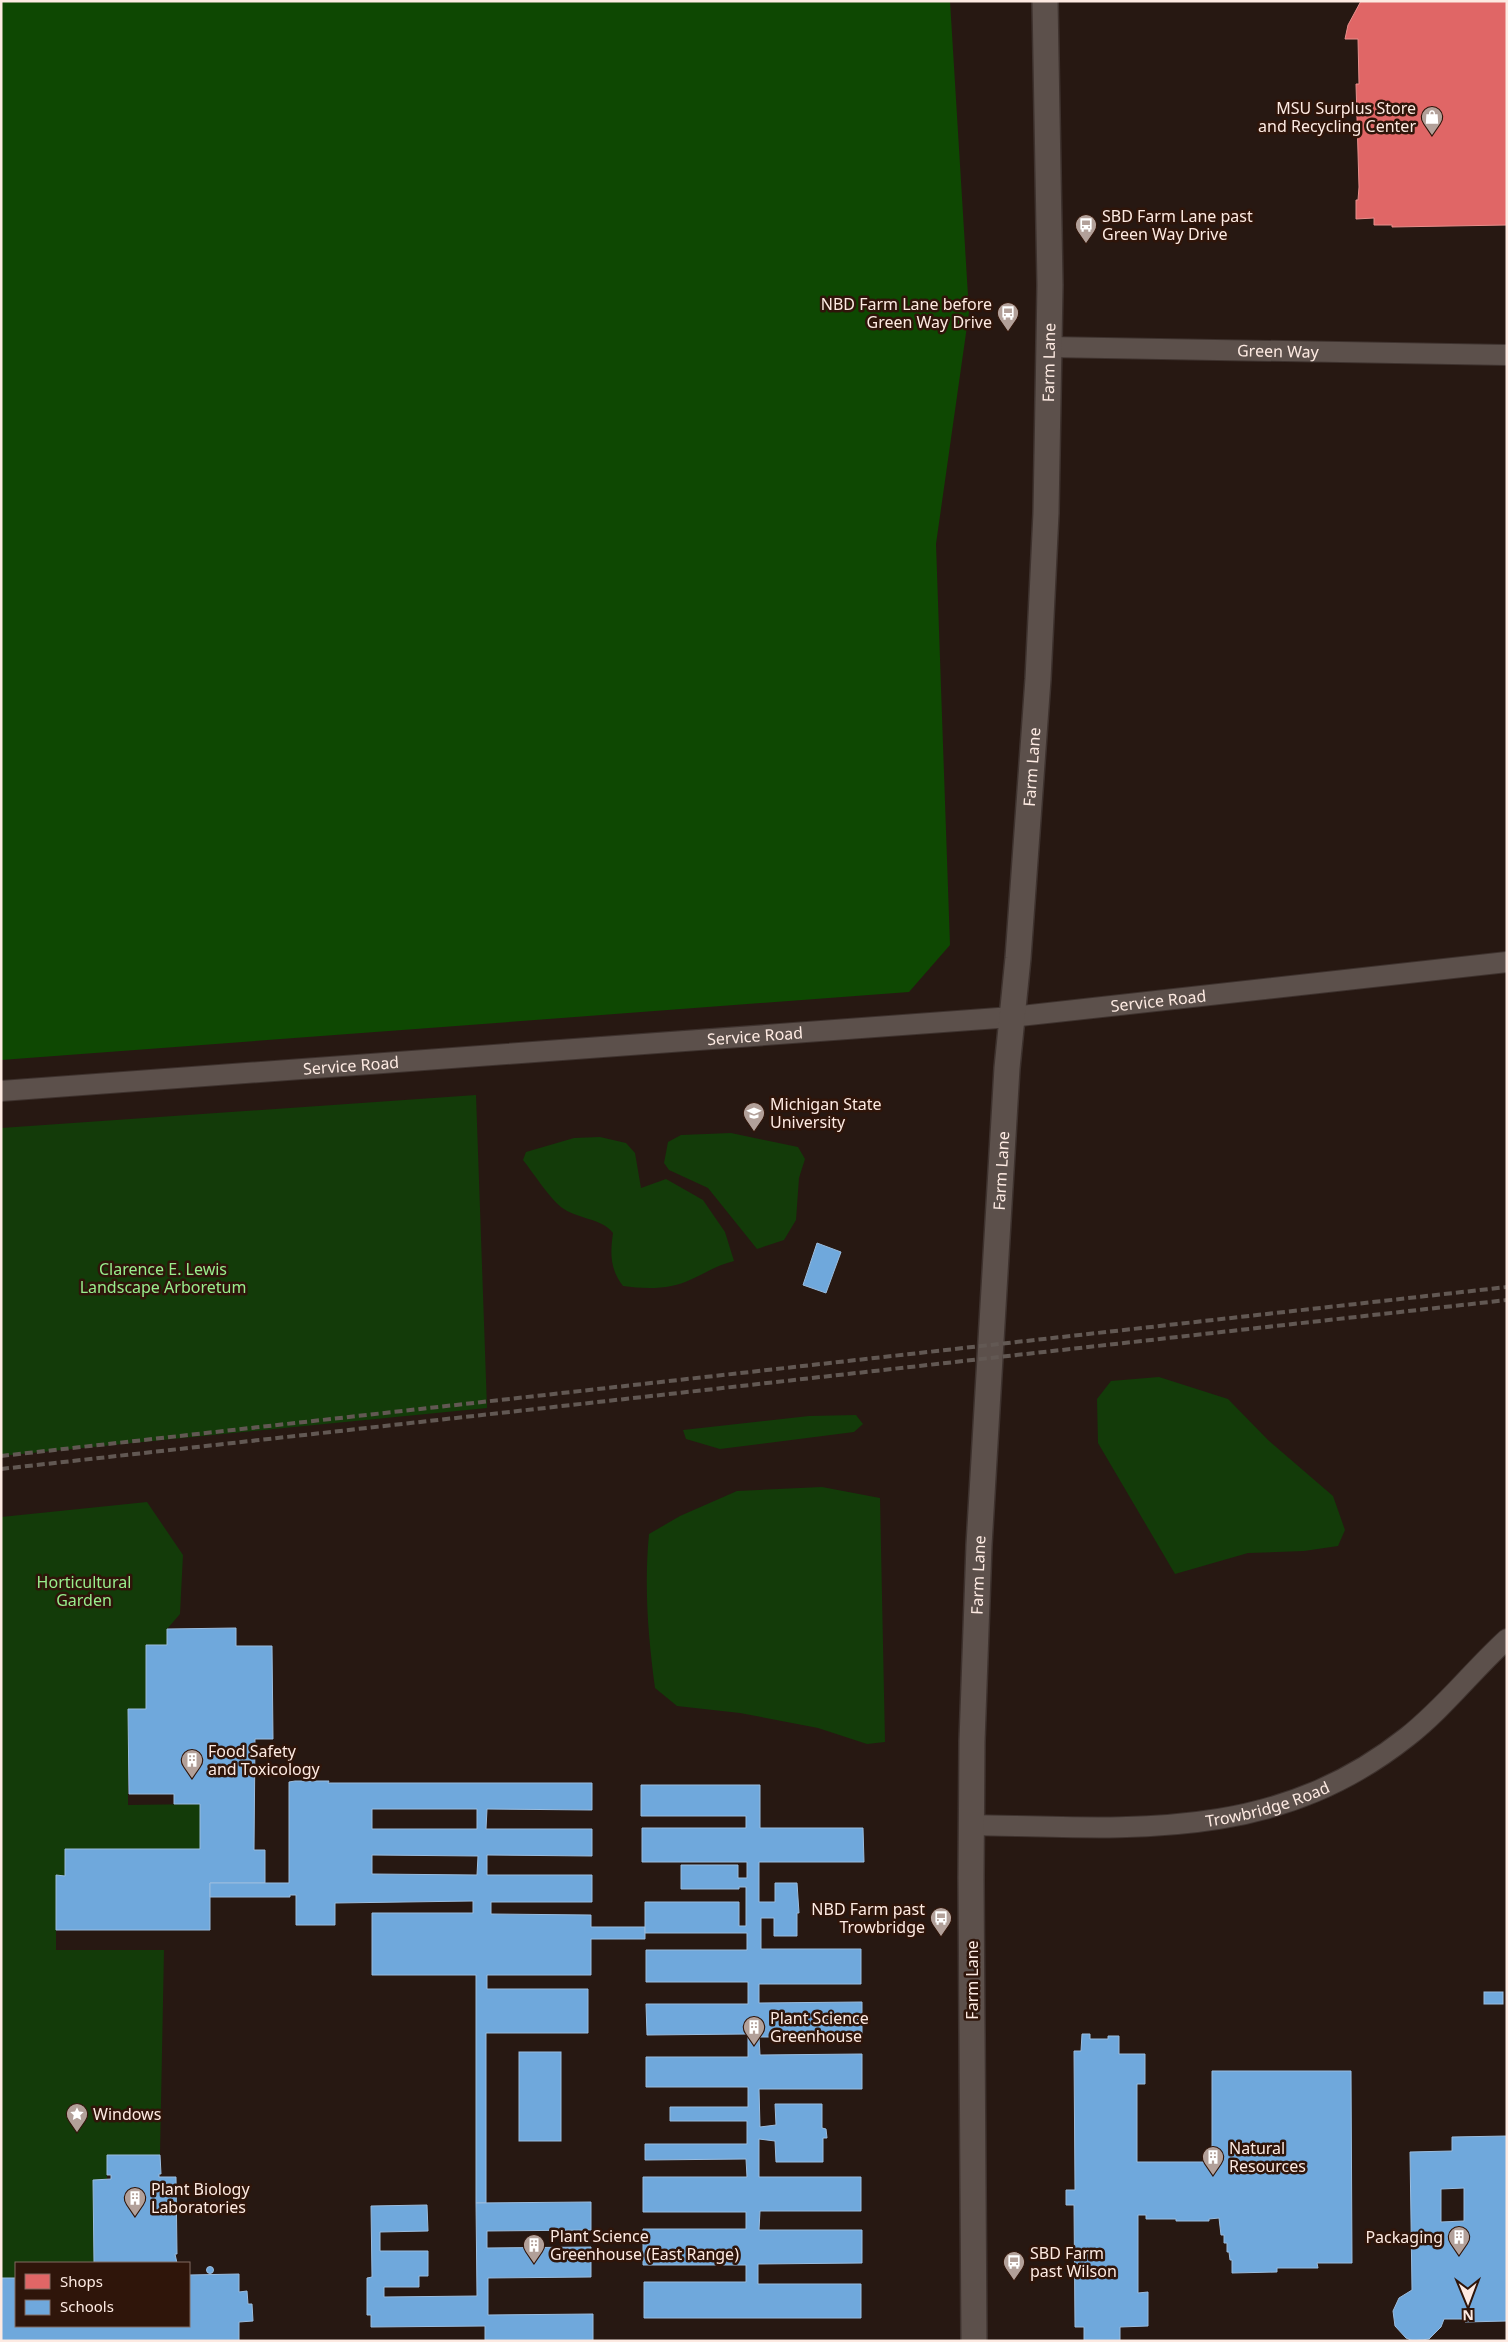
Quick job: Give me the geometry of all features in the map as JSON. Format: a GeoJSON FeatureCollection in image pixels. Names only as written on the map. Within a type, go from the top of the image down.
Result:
{"type":"FeatureCollection","features":[{"type":"Feature","properties":{"kind":"street","name":"Farm Lane"},"geometry":{"type":"LineString","coordinates":[[974,2341],[972,1740],[979,1545],[1006,1078],[1038,680],[1046,514],[1049,347],[1045,1]]}},
{"type":"Feature","properties":{"kind":"street","name":"Green Way"},"geometry":{"type":"LineString","coordinates":[[1049,347],[1507,355]]}},
{"type":"Feature","properties":{"kind":"street","name":"Service Road"},"geometry":{"type":"LineString","coordinates":[[1,1092],[1012,1017],[1507,962]]}},
{"type":"Feature","properties":{"kind":"street","name":"Trowbridge Road"},"geometry":{"type":"LineString","coordinates":[[972,1826],[1175,1826],[1226,1819],[1276,1807],[1308,1795],[1355,1772],[1399,1743],[1434,1715],[1482,1662],[1507,1640]]}},
{"type":"Feature","properties":{"kind":"green space"},"geometry":{"type":"Polygon","coordinates":[[[1,1],[950,1],[969,312],[936,544],[950,945],[909,992],[1,1060],[1,1]]]}},
{"type":"Feature","properties":{"kind":"green space","name":"Clarence E. Lewis Landscape Arboretum"},"geometry":{"type":"Polygon","coordinates":[[[476,1095],[487,1408],[1,1456],[1,1128],[476,1095]]]}},
{"type":"Feature","properties":{"kind":"green space"},"geometry":{"type":"Polygon","coordinates":[[[731,1133],[798,1147],[805,1159],[799,1178],[796,1220],[784,1240],[757,1249],[708,1188],[669,1170],[664,1163],[668,1142],[681,1135],[731,1133]]]}},
{"type":"Feature","properties":{"kind":"green space"},"geometry":{"type":"Polygon","coordinates":[[[600,1137],[626,1143],[635,1153],[641,1188],[666,1179],[703,1200],[725,1232],[734,1261],[684,1283],[667,1287],[640,1288],[623,1286],[613,1267],[611,1248],[613,1233],[596,1221],[574,1214],[561,1207],[546,1191],[523,1160],[526,1152],[574,1138],[600,1137]]]}},
{"type":"Feature","properties":{"kind":"green space"},"geometry":{"type":"Polygon","coordinates":[[[1159,1377],[1228,1399],[1268,1440],[1333,1496],[1345,1530],[1338,1546],[1304,1551],[1248,1553],[1175,1574],[1098,1443],[1097,1399],[1111,1381],[1159,1377]]]}},
{"type":"Feature","properties":{"kind":"green space"},"geometry":{"type":"Polygon","coordinates":[[[856,1415],[863,1424],[854,1432],[720,1449],[686,1439],[683,1430],[809,1416],[856,1415]]]}},
{"type":"Feature","properties":{"kind":"green space"},"geometry":{"type":"Polygon","coordinates":[[[822,1487],[880,1498],[885,1742],[867,1744],[818,1728],[740,1713],[677,1706],[655,1688],[648,1611],[649,1534],[680,1516],[737,1491],[822,1487]]]}},
{"type":"Feature","properties":{"kind":"green space","name":"Horticultural Garden"},"geometry":{"type":"Polygon","coordinates":[[[147,1502],[183,1555],[180,1614],[167,1629],[167,1645],[146,1709],[128,1710],[128,1805],[200,1804],[200,1849],[65,1850],[65,1876],[56,1876],[56,1950],[164,1950],[160,2155],[107,2156],[107,2179],[93,2180],[94,2262],[15,2262],[15,2278],[1,2278],[1,1517],[147,1502]]]}},
{"type":"Feature","properties":{"kind":"building: Shops","name":"MSU Surplus Store and Recycling Center"},"geometry":{"type":"Polygon","coordinates":[[[1361,1],[1507,1],[1507,225],[1392,227],[1392,225],[1374,225],[1374,218],[1356,219],[1356,200],[1358,200],[1359,187],[1356,84],[1359,84],[1358,39],[1345,39],[1348,25],[1361,1]]]}},
{"type":"Feature","properties":{"kind":"building: Schools"},"geometry":{"type":"Polygon","coordinates":[[[817,1243],[841,1252],[826,1293],[803,1285],[817,1243]]]}},
{"type":"Feature","properties":{"kind":"building: Schools","name":"Food Safety and Toxicology"},"geometry":{"type":"Polygon","coordinates":[[[236,1628],[236,1646],[272,1646],[273,1739],[255,1739],[254,1850],[265,1850],[265,1883],[210,1883],[210,1930],[56,1930],[56,1875],[65,1876],[65,1849],[200,1849],[200,1804],[174,1804],[174,1794],[129,1794],[128,1709],[146,1709],[146,1645],[167,1645],[167,1629],[236,1628]]]}},
{"type":"Feature","properties":{"kind":"building: Schools"},"geometry":{"type":"Polygon","coordinates":[[[289,1782],[592,1783],[592,1810],[487,1809],[486,1829],[592,1829],[592,1856],[487,1855],[487,1875],[592,1875],[592,1902],[491,1902],[491,1914],[591,1915],[591,1927],[645,1927],[645,1939],[591,1939],[591,1975],[487,1975],[487,1989],[588,1989],[588,2033],[486,2033],[486,2203],[476,2203],[476,1975],[372,1975],[372,1913],[473,1913],[473,1901],[335,1903],[335,1925],[296,1925],[296,1895],[290,1895],[290,1897],[210,1897],[210,1883],[289,1883],[289,1782]],[[372,1809],[372,1829],[477,1829],[477,1809],[372,1809]],[[372,1855],[372,1874],[477,1875],[478,1856],[372,1855]]]}},
{"type":"Feature","properties":{"kind":"building: Schools","name":"Plant Science Greenhouse"},"geometry":{"type":"Polygon","coordinates":[[[641,1785],[760,1785],[760,1828],[863,1828],[864,1862],[759,1862],[759,1902],[775,1902],[775,1883],[797,1883],[799,1913],[797,1913],[797,1936],[774,1936],[774,1918],[761,1918],[761,1949],[861,1949],[861,1984],[759,1984],[759,2003],[862,2002],[862,2037],[759,2037],[760,2055],[862,2054],[862,2089],[759,2089],[760,2127],[776,2125],[775,2104],[822,2104],[822,2128],[826,2129],[827,2138],[823,2138],[823,2162],[776,2162],[775,2141],[759,2139],[759,2177],[861,2177],[861,2211],[760,2211],[759,2230],[862,2230],[862,2263],[758,2264],[758,2284],[861,2284],[861,2318],[644,2318],[644,2282],[746,2282],[746,2265],[643,2265],[643,2229],[746,2229],[746,2212],[643,2212],[643,2177],[747,2177],[746,2159],[645,2160],[645,2144],[747,2144],[747,2121],[670,2121],[670,2107],[748,2107],[748,2087],[646,2087],[646,2057],[748,2057],[748,2034],[647,2035],[646,2004],[748,2004],[748,1982],[646,1982],[646,1950],[747,1950],[747,1933],[645,1933],[645,1902],[739,1902],[739,1926],[746,1926],[746,1887],[739,1887],[739,1889],[681,1889],[681,1865],[738,1865],[738,1878],[747,1878],[747,1862],[642,1862],[642,1828],[746,1828],[746,1816],[641,1816],[641,1785]]]}},
{"type":"Feature","properties":{"kind":"building: Schools"},"geometry":{"type":"Polygon","coordinates":[[[1484,1992],[1503,1992],[1503,2004],[1484,2004],[1484,1992]]]}},
{"type":"Feature","properties":{"kind":"building: Schools","name":"Natural Resources"},"geometry":{"type":"Polygon","coordinates":[[[1082,2034],[1090,2034],[1090,2039],[1108,2039],[1108,2036],[1119,2036],[1119,2054],[1145,2054],[1145,2084],[1137,2084],[1137,2162],[1212,2162],[1212,2071],[1351,2071],[1352,2263],[1317,2263],[1318,2268],[1277,2268],[1277,2272],[1232,2273],[1232,2260],[1230,2260],[1229,2252],[1227,2252],[1227,2243],[1224,2243],[1224,2235],[1221,2235],[1219,2218],[1209,2219],[1209,2221],[1176,2221],[1176,2219],[1146,2219],[1146,2215],[1138,2215],[1138,2293],[1148,2292],[1148,2326],[1120,2327],[1120,2341],[1084,2341],[1084,2327],[1075,2327],[1074,2205],[1066,2205],[1066,2190],[1075,2190],[1074,2051],[1081,2051],[1082,2034]]]}},
{"type":"Feature","properties":{"kind":"building: Schools"},"geometry":{"type":"Polygon","coordinates":[[[519,2052],[561,2052],[561,2141],[519,2141],[519,2052]]]}},
{"type":"Feature","properties":{"kind":"building: Schools","name":"Packaging"},"geometry":{"type":"Polygon","coordinates":[[[1507,2136],[1507,2321],[1465,2322],[1464,2319],[1444,2319],[1441,2327],[1429,2339],[1413,2341],[1406,2338],[1395,2326],[1393,2311],[1399,2298],[1412,2290],[1410,2152],[1452,2151],[1452,2137],[1507,2136]],[[1464,2188],[1441,2189],[1441,2222],[1464,2221],[1464,2188]]]}},
{"type":"Feature","properties":{"kind":"building: Schools","name":"Plant Biology Laboratories"},"geometry":{"type":"Polygon","coordinates":[[[107,2155],[160,2155],[161,2174],[159,2174],[159,2177],[176,2177],[177,2254],[175,2254],[177,2262],[94,2262],[93,2180],[111,2179],[111,2175],[107,2175],[107,2155]]]}},
{"type":"Feature","properties":{"kind":"building: Schools","name":"Plant Science Greenhouse (East Range)"},"geometry":{"type":"Polygon","coordinates":[[[591,2202],[591,2230],[487,2231],[487,2248],[591,2247],[591,2277],[488,2278],[488,2315],[593,2314],[593,2341],[485,2341],[485,2326],[371,2327],[371,2315],[367,2315],[367,2278],[372,2277],[371,2206],[427,2205],[428,2231],[380,2232],[380,2251],[428,2251],[428,2276],[419,2276],[419,2287],[384,2287],[384,2297],[477,2296],[476,2203],[591,2202]]]}},
{"type":"Feature","properties":{"kind":"building: Schools"},"geometry":{"type":"Polygon","coordinates":[[[210,2267],[213,2270],[210,2273],[207,2270],[210,2267]]]}},
{"type":"Feature","properties":{"kind":"building: Schools"},"geometry":{"type":"Polygon","coordinates":[[[239,2274],[239,2292],[247,2291],[248,2304],[252,2304],[253,2321],[239,2322],[239,2341],[1,2341],[1,2278],[15,2278],[15,2327],[190,2327],[190,2275],[239,2274]]]}},
{"type":"Feature","properties":{"kind":"railway"},"geometry":{"type":"LineString","coordinates":[[1,1456],[1507,1287]]}},
{"type":"Feature","properties":{"kind":"railway"},"geometry":{"type":"LineString","coordinates":[[1,1469],[1507,1300]]}},
{"type":"Feature","properties":{"kind":"place","name":"MSU Surplus Store and Recycling Center"},"geometry":{"type":"Point","coordinates":[1432,136]}},
{"type":"Feature","properties":{"kind":"place","name":"SBD Farm Lane past Green Way Drive"},"geometry":{"type":"Point","coordinates":[1086,244]}},
{"type":"Feature","properties":{"kind":"place","name":"NBD Farm Lane before Green Way Drive"},"geometry":{"type":"Point","coordinates":[1008,332]}},
{"type":"Feature","properties":{"kind":"place","name":"Michigan State University"},"geometry":{"type":"Point","coordinates":[754,1132]}},
{"type":"Feature","properties":{"kind":"place","name":"Food Safety and Toxicology"},"geometry":{"type":"Point","coordinates":[192,1779]}},
{"type":"Feature","properties":{"kind":"place","name":"NBD Farm past Trowbridge"},"geometry":{"type":"Point","coordinates":[941,1937]}},
{"type":"Feature","properties":{"kind":"place","name":"Plant Science Greenhouse"},"geometry":{"type":"Point","coordinates":[754,2046]}},
{"type":"Feature","properties":{"kind":"place","name":"Windows"},"geometry":{"type":"Point","coordinates":[77,2133]}},
{"type":"Feature","properties":{"kind":"place","name":"Natural Resources"},"geometry":{"type":"Point","coordinates":[1213,2176]}},
{"type":"Feature","properties":{"kind":"place","name":"Plant Biology Laboratories"},"geometry":{"type":"Point","coordinates":[135,2217]}},
{"type":"Feature","properties":{"kind":"place","name":"Packaging"},"geometry":{"type":"Point","coordinates":[1459,2256]}},
{"type":"Feature","properties":{"kind":"place","name":"Plant Science Greenhouse (East Range)"},"geometry":{"type":"Point","coordinates":[534,2264]}},
{"type":"Feature","properties":{"kind":"place","name":"SBD Farm past Wilson"},"geometry":{"type":"Point","coordinates":[1014,2281]}}]}
